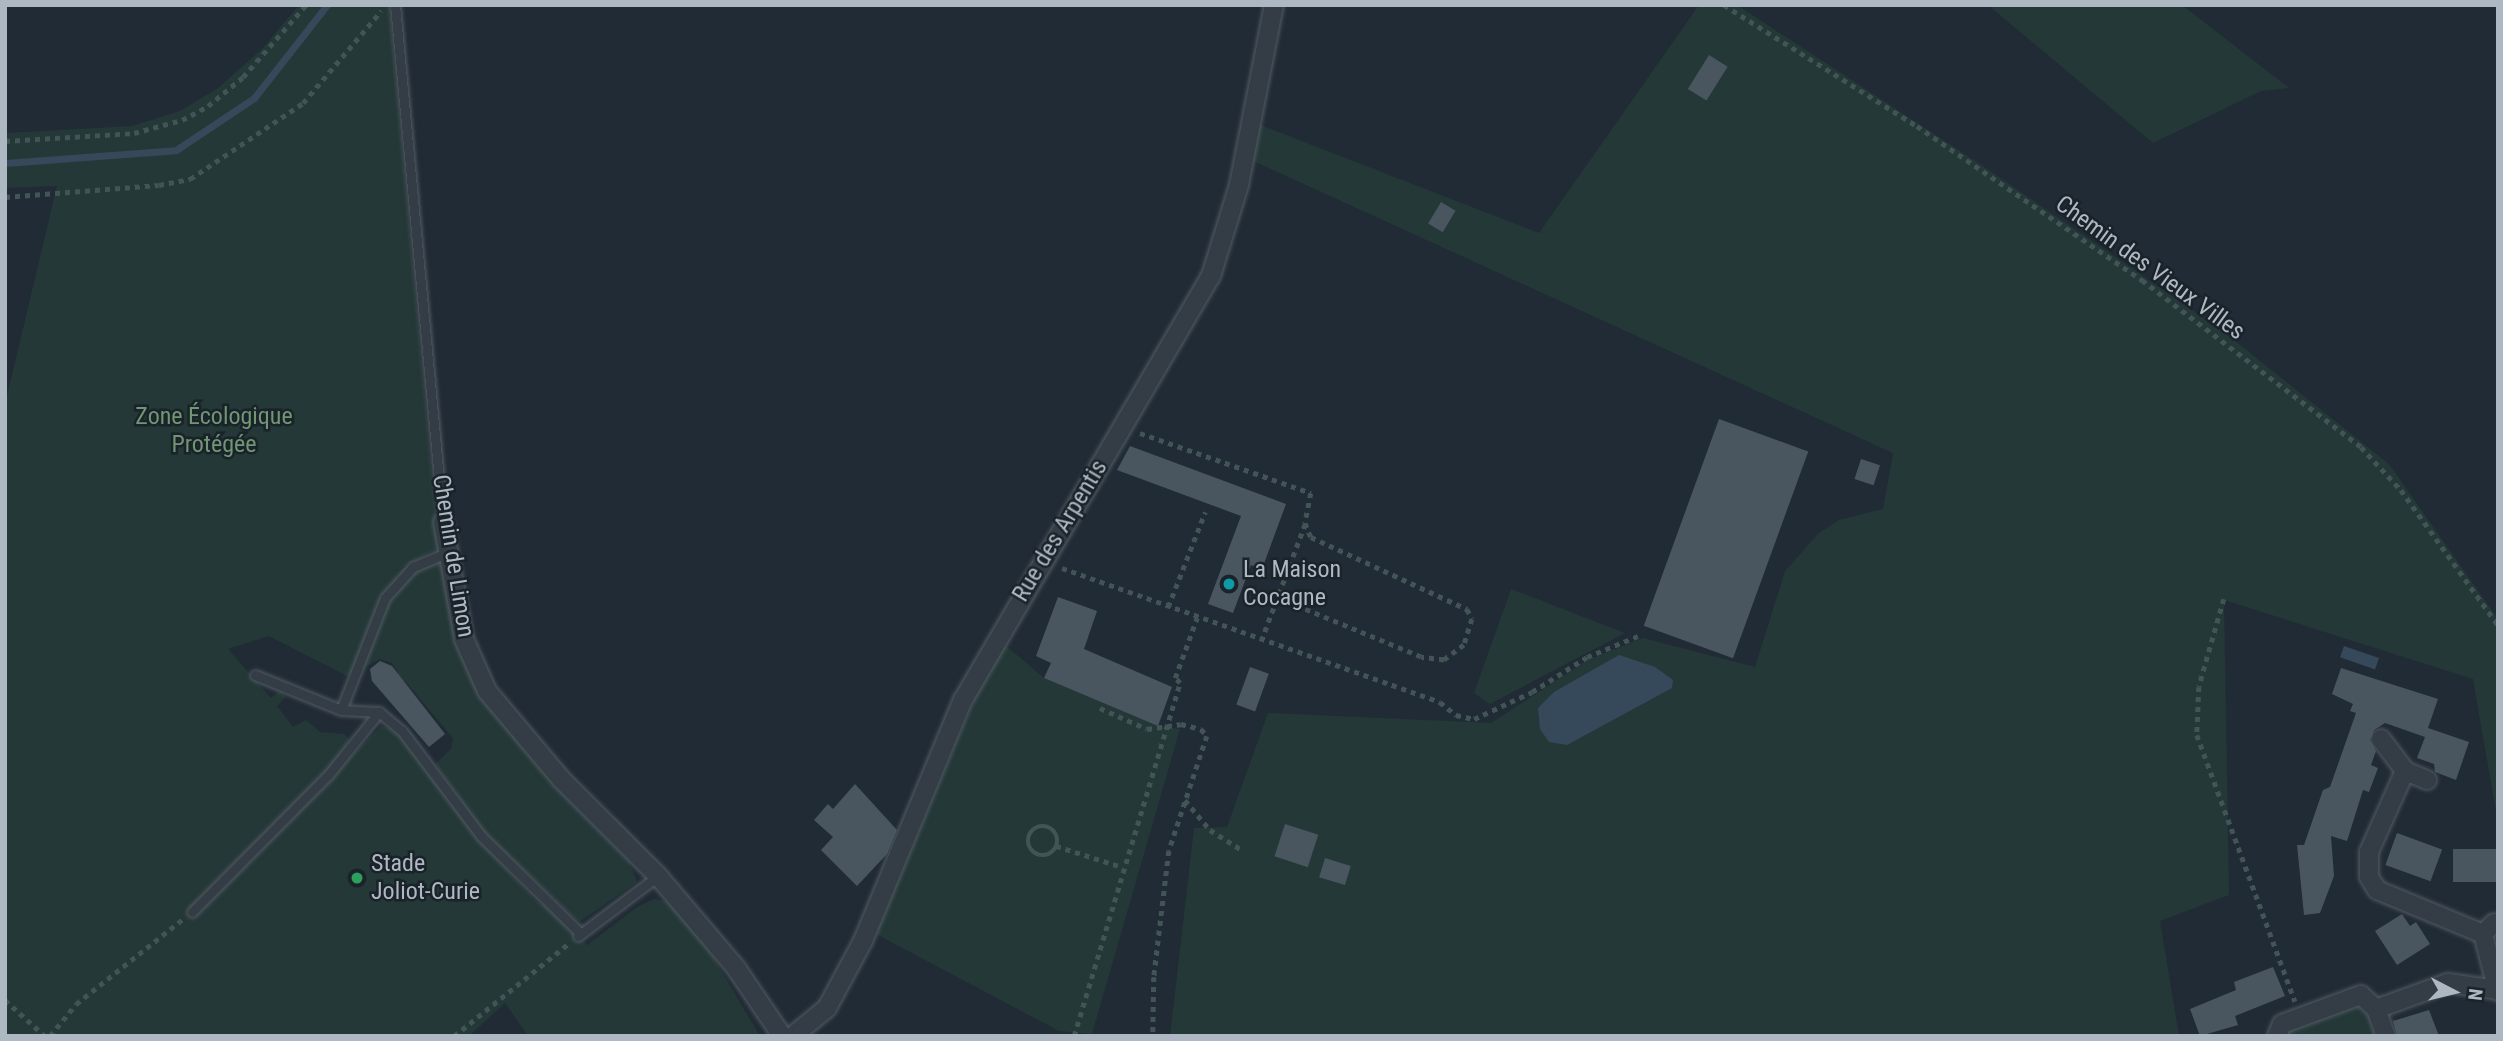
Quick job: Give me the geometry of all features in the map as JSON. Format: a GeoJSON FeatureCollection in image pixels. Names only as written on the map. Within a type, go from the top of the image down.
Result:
{"type":"FeatureCollection","features":[{"type":"Feature","properties":{"kind":"street","name":"Rue des Arpentis"},"geometry":{"type":"LineString","coordinates":[[793,1036],[827,1008],[863,941],[963,700],[1043,556],[1211,276],[1239,185],[1274,5]]}},
{"type":"Feature","properties":{"kind":"street","name":"Chemin de Limon"},"geometry":{"type":"LineString","coordinates":[[443,522],[464,639],[487,691],[562,780],[658,876],[736,968],[782,1036]]}},
{"type":"Feature","properties":{"kind":"street"},"geometry":{"type":"LineString","coordinates":[[2381,739],[2405,771],[2427,780]]}},
{"type":"Feature","properties":{"kind":"street"},"geometry":{"type":"LineString","coordinates":[[2376,1009],[2448,984],[2498,991],[2489,928],[2377,890],[2369,877],[2369,852],[2405,771]]}},
{"type":"Feature","properties":{"kind":"street"},"geometry":{"type":"LineString","coordinates":[[2277,1036],[2282,1024],[2361,995],[2376,1009],[2386,1036]]}},
{"type":"Feature","properties":{"kind":"lane","name":"Chemin de Limon"},"geometry":{"type":"LineString","coordinates":[[395,5],[443,522]]}},
{"type":"Feature","properties":{"kind":"lane"},"geometry":{"type":"LineString","coordinates":[[341,710],[384,598],[412,567],[449,552]]}},
{"type":"Feature","properties":{"kind":"lane"},"geometry":{"type":"LineString","coordinates":[[255,675],[341,710],[379,712],[402,731],[481,836],[579,935],[658,876]]}},
{"type":"Feature","properties":{"kind":"lane"},"geometry":{"type":"LineString","coordinates":[[192,912],[329,774],[379,712]]}},
{"type":"Feature","properties":{"kind":"path"},"geometry":{"type":"LineString","coordinates":[[5,141],[134,133],[182,120],[208,106],[243,77],[306,5]]}},
{"type":"Feature","properties":{"kind":"path"},"geometry":{"type":"LineString","coordinates":[[5,197],[159,186],[190,179],[303,103],[386,5]]}},
{"type":"Feature","properties":{"kind":"path","name":"Chemin des Vieux Villes"},"geometry":{"type":"LineString","coordinates":[[1724,5],[1917,126],[2142,280],[2361,447],[2401,491],[2498,625]]}},
{"type":"Feature","properties":{"kind":"path"},"geometry":{"type":"LineString","coordinates":[[1124,424],[1147,436],[1311,493],[1305,523],[1261,641]]}},
{"type":"Feature","properties":{"kind":"path"},"geometry":{"type":"LineString","coordinates":[[1168,607],[1205,512]]}},
{"type":"Feature","properties":{"kind":"path"},"geometry":{"type":"LineString","coordinates":[[1278,598],[1421,657],[1444,660],[1464,645],[1472,619],[1467,609],[1311,537],[1305,523]]}},
{"type":"Feature","properties":{"kind":"path"},"geometry":{"type":"LineString","coordinates":[[1043,556],[1061,567],[1261,641],[1440,702],[1456,715],[1474,719],[1532,692],[1587,657],[1639,636]]}},
{"type":"Feature","properties":{"kind":"path"},"geometry":{"type":"LineString","coordinates":[[2224,599],[2199,687],[2197,735],[2300,1017]]}},
{"type":"Feature","properties":{"kind":"path"},"geometry":{"type":"LineString","coordinates":[[1074,1036],[1197,618]]}},
{"type":"Feature","properties":{"kind":"path"},"geometry":{"type":"LineString","coordinates":[[1100,708],[1147,729],[1163,729],[1181,724],[1201,729],[1207,736],[1169,851],[1154,976],[1153,1036]]}},
{"type":"Feature","properties":{"kind":"path"},"geometry":{"type":"LineString","coordinates":[[1185,799],[1210,830],[1242,850]]}},
{"type":"Feature","properties":{"kind":"path"},"geometry":{"type":"LineString","coordinates":[[1056,846],[1056,835],[1048,827],[1029,833],[1029,847],[1039,856],[1056,846],[1122,867]]}},
{"type":"Feature","properties":{"kind":"path"},"geometry":{"type":"LineString","coordinates":[[5,1000],[47,1036],[76,1004],[192,912]]}},
{"type":"Feature","properties":{"kind":"path"},"geometry":{"type":"LineString","coordinates":[[454,1036],[579,935]]}},
{"type":"Feature","properties":{"kind":"green space","name":"Zone Écologique Protégée"},"geometry":{"type":"Polygon","coordinates":[[[299,5],[389,5],[438,548],[396,571],[434,557],[442,566],[458,641],[495,712],[538,767],[625,851],[637,882],[579,922],[484,832],[435,764],[451,749],[453,738],[405,681],[397,680],[398,672],[392,663],[380,659],[347,676],[269,636],[228,649],[271,698],[280,690],[286,697],[277,706],[293,727],[306,720],[320,732],[344,734],[349,739],[339,769],[381,726],[397,730],[476,836],[536,901],[557,914],[587,945],[637,907],[654,899],[667,901],[702,938],[760,1036],[528,1036],[505,1003],[469,1036],[5,1036],[5,404],[57,186],[5,188],[5,133],[132,126],[180,111],[218,88],[263,48],[299,5]]]}},
{"type":"Feature","properties":{"kind":"green space"},"geometry":{"type":"Polygon","coordinates":[[[1699,5],[1737,5],[1983,166],[2220,329],[2389,464],[2498,619],[2498,823],[2473,679],[2224,600],[2229,895],[2160,921],[2179,1036],[1170,1036],[1194,828],[1227,827],[1268,713],[1491,723],[1586,661],[1643,638],[1755,667],[1785,571],[1819,533],[1839,520],[1883,509],[1893,453],[1249,159],[1258,124],[1539,233],[1699,5]]]}},
{"type":"Feature","properties":{"kind":"green space"},"geometry":{"type":"Polygon","coordinates":[[[1988,5],[2182,5],[2289,88],[2261,91],[2153,143],[1988,5]]]}},
{"type":"Feature","properties":{"kind":"green space"},"geometry":{"type":"Polygon","coordinates":[[[1511,589],[1625,633],[1490,704],[1474,693],[1511,589]]]}},
{"type":"Feature","properties":{"kind":"green space"},"geometry":{"type":"Polygon","coordinates":[[[1005,645],[1044,678],[1158,726],[1180,729],[1092,1034],[1059,1031],[876,934],[976,696],[1005,645]]]}},
{"type":"Feature","properties":{"kind":"green space"},"geometry":{"type":"Polygon","coordinates":[[[2346,1006],[2359,1007],[2369,1016],[2375,1036],[2286,1036],[2289,1028],[2346,1006]]]}},
{"type":"Feature","properties":{"kind":"water"},"geometry":{"type":"Polygon","coordinates":[[[2344,646],[2379,658],[2375,669],[2340,657],[2344,646]]]}},
{"type":"Feature","properties":{"kind":"water"},"geometry":{"type":"Polygon","coordinates":[[[1619,655],[1655,667],[1673,680],[1672,688],[1567,745],[1549,742],[1540,729],[1538,708],[1554,692],[1619,655]]]}},
{"type":"Feature","properties":{"kind":"building"},"geometry":{"type":"Polygon","coordinates":[[[1709,55],[1728,67],[1706,101],[1688,89],[1709,55]]]}},
{"type":"Feature","properties":{"kind":"building"},"geometry":{"type":"Polygon","coordinates":[[[1441,202],[1456,211],[1443,232],[1428,223],[1441,202]]]}},
{"type":"Feature","properties":{"kind":"building"},"geometry":{"type":"Polygon","coordinates":[[[1719,419],[1808,451],[1733,658],[1644,626],[1719,419]]]}},
{"type":"Feature","properties":{"kind":"building"},"geometry":{"type":"Polygon","coordinates":[[[1130,446],[1286,504],[1262,569],[1251,565],[1233,613],[1208,604],[1241,516],[1117,470],[1130,446]]]}},
{"type":"Feature","properties":{"kind":"building"},"geometry":{"type":"Polygon","coordinates":[[[1861,459],[1880,465],[1874,485],[1855,479],[1861,459]]]}},
{"type":"Feature","properties":{"kind":"building"},"geometry":{"type":"Polygon","coordinates":[[[1058,597],[1097,611],[1084,649],[1172,687],[1158,726],[1044,678],[1051,663],[1036,656],[1058,597]]]}},
{"type":"Feature","properties":{"kind":"building"},"geometry":{"type":"Polygon","coordinates":[[[380,661],[392,666],[445,734],[429,747],[372,681],[370,669],[380,661]]]}},
{"type":"Feature","properties":{"kind":"building"},"geometry":{"type":"Polygon","coordinates":[[[1250,667],[1269,674],[1255,711],[1236,705],[1250,667]]]}},
{"type":"Feature","properties":{"kind":"building"},"geometry":{"type":"Polygon","coordinates":[[[2341,668],[2438,699],[2428,728],[2469,742],[2456,780],[2435,772],[2434,764],[2417,758],[2425,737],[2385,723],[2374,730],[2370,740],[2376,751],[2371,765],[2378,768],[2369,792],[2363,790],[2347,841],[2331,836],[2334,876],[2320,913],[2304,915],[2297,845],[2304,845],[2323,790],[2330,787],[2356,713],[2350,711],[2353,704],[2332,694],[2341,668]]]}},
{"type":"Feature","properties":{"kind":"building"},"geometry":{"type":"Polygon","coordinates":[[[855,784],[897,830],[887,854],[857,886],[821,850],[833,837],[814,820],[828,804],[833,809],[855,784]]]}},
{"type":"Feature","properties":{"kind":"building"},"geometry":{"type":"Polygon","coordinates":[[[1285,824],[1318,835],[1308,867],[1274,856],[1285,824]]]}},
{"type":"Feature","properties":{"kind":"building"},"geometry":{"type":"Polygon","coordinates":[[[2397,833],[2442,849],[2430,881],[2385,865],[2397,833]]]}},
{"type":"Feature","properties":{"kind":"building"},"geometry":{"type":"Polygon","coordinates":[[[2453,849],[2498,849],[2498,882],[2453,882],[2453,849]]]}},
{"type":"Feature","properties":{"kind":"building"},"geometry":{"type":"Polygon","coordinates":[[[1325,858],[1351,866],[1345,885],[1319,877],[1325,858]]]}},
{"type":"Feature","properties":{"kind":"building"},"geometry":{"type":"Polygon","coordinates":[[[2402,914],[2410,926],[2416,922],[2430,944],[2397,965],[2375,931],[2402,914]]]}},
{"type":"Feature","properties":{"kind":"building"},"geometry":{"type":"Polygon","coordinates":[[[2273,967],[2285,996],[2235,1016],[2238,1025],[2200,1036],[2190,1009],[2236,990],[2234,982],[2273,967]]]}},
{"type":"Feature","properties":{"kind":"building"},"geometry":{"type":"Polygon","coordinates":[[[2429,1010],[2439,1036],[2397,1036],[2393,1021],[2429,1010]]]}},
{"type":"Feature","properties":{"kind":"waterway"},"geometry":{"type":"LineString","coordinates":[[5,163],[176,150],[254,98],[327,5]]}},
{"type":"Feature","properties":{"kind":"place","name":"La Maison Cocagne"},"geometry":{"type":"Point","coordinates":[1229,584]}},
{"type":"Feature","properties":{"kind":"place","name":"Stade Joliot-Curie"},"geometry":{"type":"Point","coordinates":[357,878]}}]}
